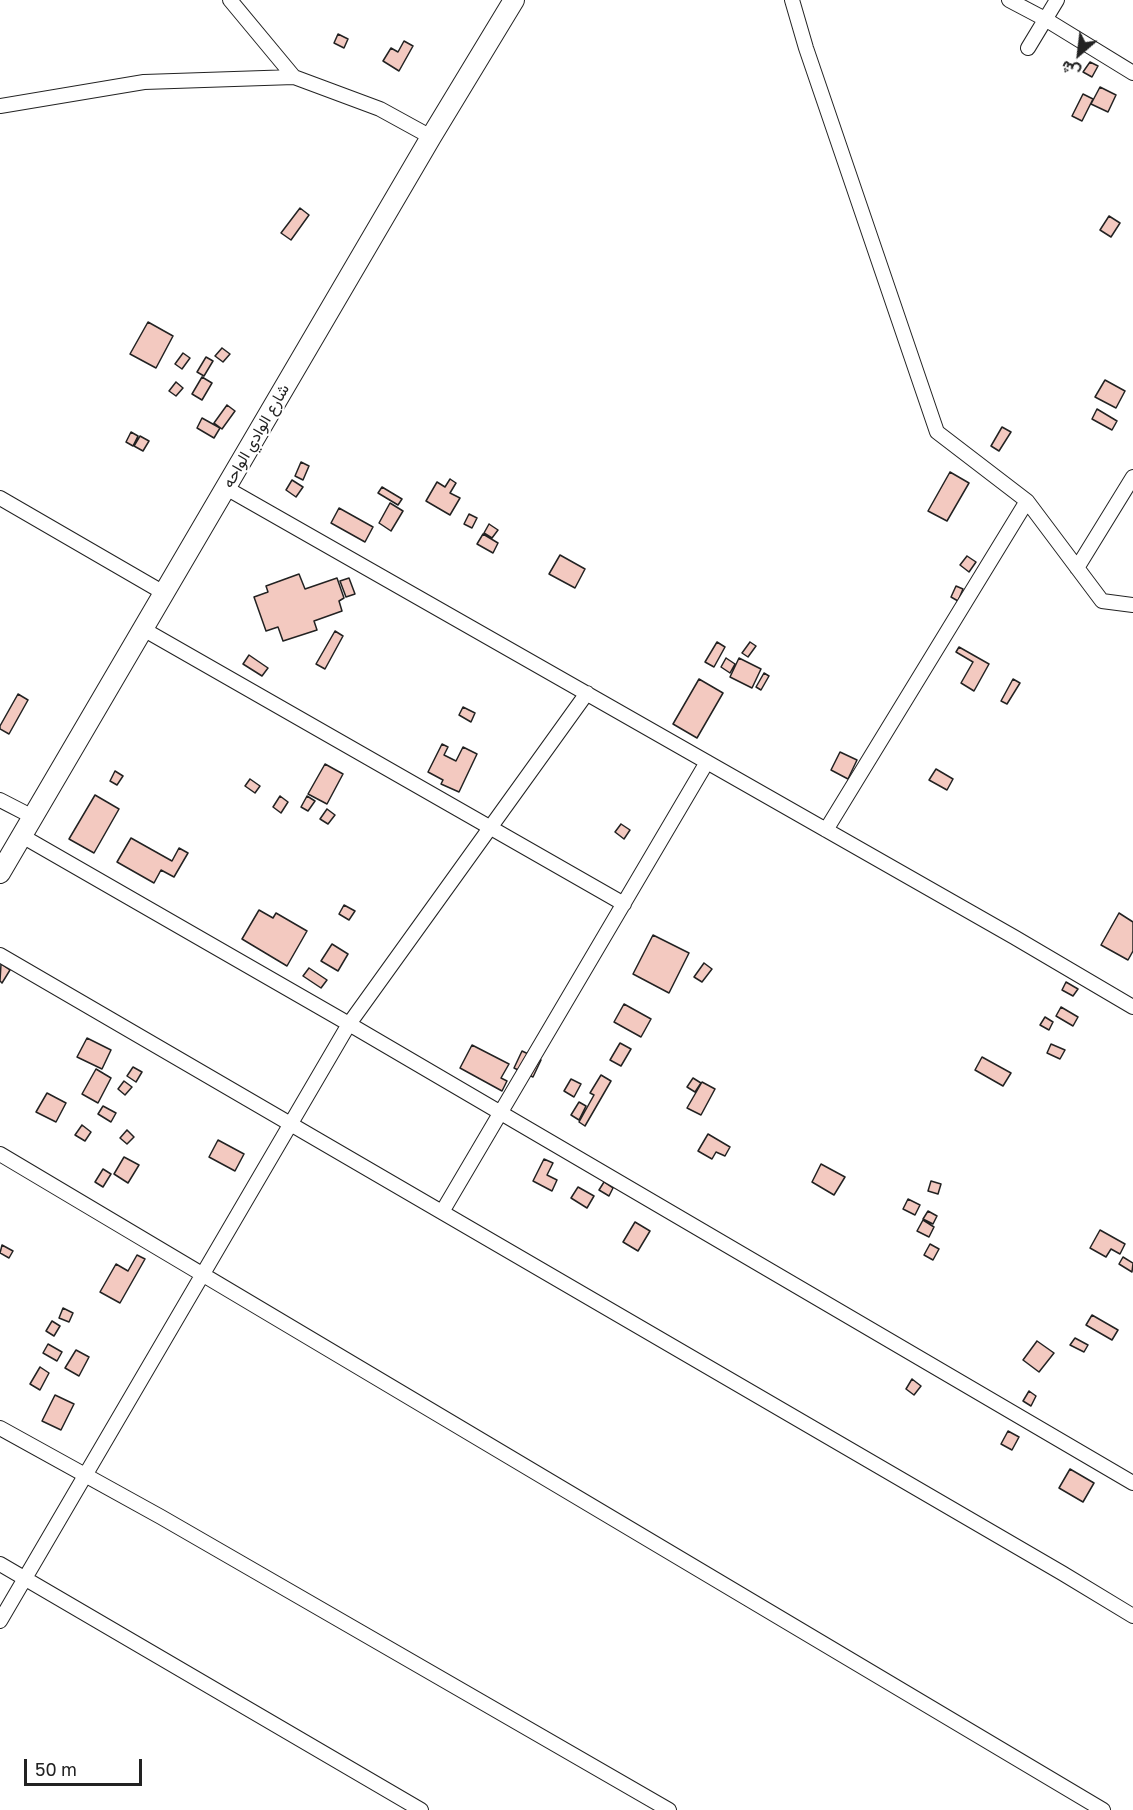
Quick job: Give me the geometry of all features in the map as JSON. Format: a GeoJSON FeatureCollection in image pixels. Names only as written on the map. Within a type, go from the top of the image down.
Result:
{"type":"FeatureCollection","features":[{"type":"Feature","properties":{"kind":"main road","name":"شارع الوادي الواحه"},"geometry":{"type":"LineString","coordinates":[[0,873],[431,137],[514,0]]}},
{"type":"Feature","properties":{"kind":"street"},"geometry":{"type":"LineString","coordinates":[[230,0],[294,77]]}},
{"type":"Feature","properties":{"kind":"street"},"geometry":{"type":"LineString","coordinates":[[792,0],[937,432],[1027,501],[1102,601],[1133,605]]}},
{"type":"Feature","properties":{"kind":"street"},"geometry":{"type":"LineString","coordinates":[[1009,0],[1045,19],[1133,73]]}},
{"type":"Feature","properties":{"kind":"street"},"geometry":{"type":"LineString","coordinates":[[1028,48],[1057,0]]}},
{"type":"Feature","properties":{"kind":"street"},"geometry":{"type":"LineString","coordinates":[[0,106],[144,82],[294,77],[380,109],[431,137]]}},
{"type":"Feature","properties":{"kind":"street"},"geometry":{"type":"LineString","coordinates":[[1077,568],[1133,477]]}},
{"type":"Feature","properties":{"kind":"street"},"geometry":{"type":"LineString","coordinates":[[226,488],[1133,1007]]}},
{"type":"Feature","properties":{"kind":"street"},"geometry":{"type":"LineString","coordinates":[[0,498],[164,593]]}},
{"type":"Feature","properties":{"kind":"street"},"geometry":{"type":"LineString","coordinates":[[826,830],[1027,501]]}},
{"type":"Feature","properties":{"kind":"street"},"geometry":{"type":"LineString","coordinates":[[143,629],[624,903]]}},
{"type":"Feature","properties":{"kind":"street"},"geometry":{"type":"LineString","coordinates":[[0,1621],[349,1024],[587,693]]}},
{"type":"Feature","properties":{"kind":"street"},"geometry":{"type":"LineString","coordinates":[[441,1212],[707,762]]}},
{"type":"Feature","properties":{"kind":"street"},"geometry":{"type":"LineString","coordinates":[[0,800],[33,817]]}},
{"type":"Feature","properties":{"kind":"street"},"geometry":{"type":"LineString","coordinates":[[22,836],[501,1112],[1133,1483]]}},
{"type":"Feature","properties":{"kind":"street"},"geometry":{"type":"LineString","coordinates":[[0,955],[1133,1616]]}},
{"type":"Feature","properties":{"kind":"street"},"geometry":{"type":"LineString","coordinates":[[0,1154],[1103,1810]]}},
{"type":"Feature","properties":{"kind":"street"},"geometry":{"type":"LineString","coordinates":[[0,1428],[182,1529],[669,1810]]}},
{"type":"Feature","properties":{"kind":"street"},"geometry":{"type":"LineString","coordinates":[[0,1564],[421,1810]]}},
{"type":"Feature","properties":{"kind":"building"},"geometry":{"type":"Polygon","coordinates":[[[338,34],[348,39],[344,48],[334,43],[338,34]]]}},
{"type":"Feature","properties":{"kind":"building"},"geometry":{"type":"Polygon","coordinates":[[[404,41],[413,46],[399,71],[383,61],[391,48],[398,52],[404,41]]]}},
{"type":"Feature","properties":{"kind":"building"},"geometry":{"type":"Polygon","coordinates":[[[1090,62],[1098,66],[1092,77],[1083,72],[1090,62]]]}},
{"type":"Feature","properties":{"kind":"building"},"geometry":{"type":"Polygon","coordinates":[[[1100,87],[1116,95],[1108,112],[1091,104],[1100,87]]]}},
{"type":"Feature","properties":{"kind":"building"},"geometry":{"type":"Polygon","coordinates":[[[1083,94],[1093,99],[1082,121],[1072,116],[1083,94]]]}},
{"type":"Feature","properties":{"kind":"building"},"geometry":{"type":"Polygon","coordinates":[[[300,208],[309,215],[291,240],[281,233],[300,208]]]}},
{"type":"Feature","properties":{"kind":"building"},"geometry":{"type":"Polygon","coordinates":[[[1109,216],[1120,223],[1111,237],[1100,230],[1109,216]]]}},
{"type":"Feature","properties":{"kind":"building"},"geometry":{"type":"Polygon","coordinates":[[[148,322],[173,336],[156,368],[130,354],[148,322]]]}},
{"type":"Feature","properties":{"kind":"building"},"geometry":{"type":"Polygon","coordinates":[[[222,348],[230,354],[223,362],[215,356],[222,348]]]}},
{"type":"Feature","properties":{"kind":"building"},"geometry":{"type":"Polygon","coordinates":[[[183,353],[190,358],[182,369],[175,364],[183,353]]]}},
{"type":"Feature","properties":{"kind":"building"},"geometry":{"type":"Polygon","coordinates":[[[206,357],[213,361],[204,376],[197,372],[206,357]]]}},
{"type":"Feature","properties":{"kind":"building"},"geometry":{"type":"Polygon","coordinates":[[[202,377],[212,383],[202,400],[192,394],[202,377]]]}},
{"type":"Feature","properties":{"kind":"building"},"geometry":{"type":"Polygon","coordinates":[[[1105,380],[1125,391],[1116,408],[1095,397],[1105,380]]]}},
{"type":"Feature","properties":{"kind":"building"},"geometry":{"type":"Polygon","coordinates":[[[176,382],[183,388],[176,396],[169,391],[176,382]]]}},
{"type":"Feature","properties":{"kind":"building"},"geometry":{"type":"Polygon","coordinates":[[[227,405],[235,411],[222,429],[214,423],[227,405]]]}},
{"type":"Feature","properties":{"kind":"building"},"geometry":{"type":"Polygon","coordinates":[[[1097,409],[1117,421],[1112,430],[1092,419],[1097,409]]]}},
{"type":"Feature","properties":{"kind":"building"},"geometry":{"type":"Polygon","coordinates":[[[202,418],[220,428],[214,438],[197,428],[202,418]]]}},
{"type":"Feature","properties":{"kind":"building"},"geometry":{"type":"Polygon","coordinates":[[[1002,427],[1011,432],[999,451],[991,446],[1002,427]]]}},
{"type":"Feature","properties":{"kind":"building"},"geometry":{"type":"Polygon","coordinates":[[[131,432],[138,436],[133,446],[126,442],[131,432]]]}},
{"type":"Feature","properties":{"kind":"building"},"geometry":{"type":"Polygon","coordinates":[[[140,436],[149,441],[143,451],[134,446],[140,436]]]}},
{"type":"Feature","properties":{"kind":"building"},"geometry":{"type":"Polygon","coordinates":[[[301,462],[309,466],[303,480],[295,476],[301,462]]]}},
{"type":"Feature","properties":{"kind":"building"},"geometry":{"type":"Polygon","coordinates":[[[950,472],[969,483],[947,521],[928,511],[950,472]]]}},
{"type":"Feature","properties":{"kind":"building"},"geometry":{"type":"Polygon","coordinates":[[[450,479],[456,483],[450,493],[460,498],[450,515],[426,501],[437,482],[445,487],[450,479]]]}},
{"type":"Feature","properties":{"kind":"building"},"geometry":{"type":"Polygon","coordinates":[[[292,480],[303,487],[296,497],[286,490],[292,480]]]}},
{"type":"Feature","properties":{"kind":"building"},"geometry":{"type":"Polygon","coordinates":[[[382,487],[402,499],[398,505],[378,493],[382,487]]]}},
{"type":"Feature","properties":{"kind":"building"},"geometry":{"type":"Polygon","coordinates":[[[390,503],[403,511],[391,531],[379,523],[390,503]]]}},
{"type":"Feature","properties":{"kind":"building"},"geometry":{"type":"Polygon","coordinates":[[[339,508],[373,527],[365,542],[331,523],[339,508]]]}},
{"type":"Feature","properties":{"kind":"building"},"geometry":{"type":"Polygon","coordinates":[[[469,514],[477,518],[472,528],[464,524],[469,514]]]}},
{"type":"Feature","properties":{"kind":"building"},"geometry":{"type":"Polygon","coordinates":[[[489,524],[498,530],[492,538],[484,533],[489,524]]]}},
{"type":"Feature","properties":{"kind":"building"},"geometry":{"type":"Polygon","coordinates":[[[483,534],[498,543],[493,553],[477,544],[483,534]]]}},
{"type":"Feature","properties":{"kind":"building"},"geometry":{"type":"Polygon","coordinates":[[[560,555],[585,569],[575,588],[549,574],[560,555]]]}},
{"type":"Feature","properties":{"kind":"building"},"geometry":{"type":"Polygon","coordinates":[[[967,556],[976,562],[969,572],[960,565],[967,556]]]}},
{"type":"Feature","properties":{"kind":"building"},"geometry":{"type":"Polygon","coordinates":[[[299,574],[305,589],[337,578],[344,598],[339,601],[342,611],[314,621],[317,630],[283,641],[278,627],[266,631],[254,597],[268,592],[266,586],[299,574]]]}},
{"type":"Feature","properties":{"kind":"building"},"geometry":{"type":"Polygon","coordinates":[[[349,578],[355,594],[346,597],[340,581],[349,578]]]}},
{"type":"Feature","properties":{"kind":"building"},"geometry":{"type":"Polygon","coordinates":[[[956,586],[963,589],[958,601],[951,597],[956,586]]]}},
{"type":"Feature","properties":{"kind":"building"},"geometry":{"type":"Polygon","coordinates":[[[335,631],[343,636],[325,669],[316,664],[335,631]]]}},
{"type":"Feature","properties":{"kind":"building"},"geometry":{"type":"Polygon","coordinates":[[[717,642],[725,647],[714,667],[705,662],[717,642]]]}},
{"type":"Feature","properties":{"kind":"building"},"geometry":{"type":"Polygon","coordinates":[[[750,642],[756,646],[748,657],[742,653],[750,642]]]}},
{"type":"Feature","properties":{"kind":"building"},"geometry":{"type":"Polygon","coordinates":[[[959,647],[989,664],[974,691],[961,683],[973,662],[956,652],[959,647]]]}},
{"type":"Feature","properties":{"kind":"building"},"geometry":{"type":"Polygon","coordinates":[[[249,655],[268,668],[262,676],[243,664],[249,655]]]}},
{"type":"Feature","properties":{"kind":"building"},"geometry":{"type":"Polygon","coordinates":[[[726,658],[735,664],[730,673],[721,667],[726,658]]]}},
{"type":"Feature","properties":{"kind":"building"},"geometry":{"type":"Polygon","coordinates":[[[739,658],[761,669],[752,688],[730,677],[739,658]]]}},
{"type":"Feature","properties":{"kind":"building"},"geometry":{"type":"Polygon","coordinates":[[[764,673],[769,676],[761,690],[756,687],[764,673]]]}},
{"type":"Feature","properties":{"kind":"building"},"geometry":{"type":"Polygon","coordinates":[[[699,679],[723,693],[697,738],[673,724],[699,679]]]}},
{"type":"Feature","properties":{"kind":"building"},"geometry":{"type":"Polygon","coordinates":[[[1013,679],[1020,683],[1007,704],[1001,701],[1013,679]]]}},
{"type":"Feature","properties":{"kind":"building"},"geometry":{"type":"Polygon","coordinates":[[[18,694],[28,700],[9,734],[0,729],[0,726],[18,694]]]}},
{"type":"Feature","properties":{"kind":"building"},"geometry":{"type":"Polygon","coordinates":[[[463,707],[475,713],[471,722],[459,715],[463,707]]]}},
{"type":"Feature","properties":{"kind":"building"},"geometry":{"type":"Polygon","coordinates":[[[442,744],[448,747],[444,755],[456,761],[463,747],[477,754],[459,792],[441,784],[443,780],[428,772],[442,744]]]}},
{"type":"Feature","properties":{"kind":"building"},"geometry":{"type":"Polygon","coordinates":[[[840,752],[857,760],[848,779],[831,770],[840,752]]]}},
{"type":"Feature","properties":{"kind":"building"},"geometry":{"type":"Polygon","coordinates":[[[325,764],[343,774],[327,804],[308,794],[325,764]]]}},
{"type":"Feature","properties":{"kind":"building"},"geometry":{"type":"Polygon","coordinates":[[[936,769],[953,779],[947,790],[929,780],[936,769]]]}},
{"type":"Feature","properties":{"kind":"building"},"geometry":{"type":"Polygon","coordinates":[[[115,771],[123,776],[117,785],[110,781],[115,771]]]}},
{"type":"Feature","properties":{"kind":"building"},"geometry":{"type":"Polygon","coordinates":[[[250,779],[260,786],[255,793],[245,786],[250,779]]]}},
{"type":"Feature","properties":{"kind":"building"},"geometry":{"type":"Polygon","coordinates":[[[95,795],[119,809],[94,853],[69,839],[95,795]]]}},
{"type":"Feature","properties":{"kind":"building"},"geometry":{"type":"Polygon","coordinates":[[[280,796],[288,802],[281,813],[273,807],[280,796]]]}},
{"type":"Feature","properties":{"kind":"building"},"geometry":{"type":"Polygon","coordinates":[[[307,796],[315,801],[308,811],[301,807],[307,796]]]}},
{"type":"Feature","properties":{"kind":"building"},"geometry":{"type":"Polygon","coordinates":[[[327,809],[335,815],[328,824],[320,819],[327,809]]]}},
{"type":"Feature","properties":{"kind":"building"},"geometry":{"type":"Polygon","coordinates":[[[621,824],[630,830],[624,839],[615,832],[621,824]]]}},
{"type":"Feature","properties":{"kind":"building"},"geometry":{"type":"Polygon","coordinates":[[[131,838],[172,861],[179,848],[188,853],[174,877],[161,870],[154,883],[117,862],[131,838]]]}},
{"type":"Feature","properties":{"kind":"building"},"geometry":{"type":"Polygon","coordinates":[[[344,905],[355,911],[349,920],[339,914],[344,905]]]}},
{"type":"Feature","properties":{"kind":"building"},"geometry":{"type":"Polygon","coordinates":[[[259,910],[273,918],[276,913],[307,931],[287,966],[242,939],[259,910]]]}},
{"type":"Feature","properties":{"kind":"building"},"geometry":{"type":"Polygon","coordinates":[[[1119,913],[1133,922],[1133,951],[1128,960],[1101,945],[1119,913]]]}},
{"type":"Feature","properties":{"kind":"building"},"geometry":{"type":"Polygon","coordinates":[[[653,935],[689,953],[669,993],[633,974],[653,935]]]}},
{"type":"Feature","properties":{"kind":"building"},"geometry":{"type":"Polygon","coordinates":[[[332,944],[348,954],[338,971],[321,961],[332,944]]]}},
{"type":"Feature","properties":{"kind":"building"},"geometry":{"type":"Polygon","coordinates":[[[704,963],[712,969],[702,982],[694,977],[704,963]]]}},
{"type":"Feature","properties":{"kind":"building"},"geometry":{"type":"Polygon","coordinates":[[[1,964],[10,970],[2,983],[0,981],[1,964]]]}},
{"type":"Feature","properties":{"kind":"building"},"geometry":{"type":"Polygon","coordinates":[[[309,968],[327,980],[321,988],[303,976],[309,968]]]}},
{"type":"Feature","properties":{"kind":"building"},"geometry":{"type":"Polygon","coordinates":[[[1066,982],[1078,989],[1073,996],[1062,990],[1066,982]]]}},
{"type":"Feature","properties":{"kind":"building"},"geometry":{"type":"Polygon","coordinates":[[[624,1004],[651,1019],[641,1037],[614,1022],[624,1004]]]}},
{"type":"Feature","properties":{"kind":"building"},"geometry":{"type":"Polygon","coordinates":[[[1061,1007],[1078,1017],[1073,1026],[1056,1016],[1061,1007]]]}},
{"type":"Feature","properties":{"kind":"building"},"geometry":{"type":"Polygon","coordinates":[[[1045,1017],[1053,1022],[1049,1030],[1040,1025],[1045,1017]]]}},
{"type":"Feature","properties":{"kind":"building"},"geometry":{"type":"Polygon","coordinates":[[[87,1038],[111,1050],[102,1069],[77,1057],[87,1038]]]}},
{"type":"Feature","properties":{"kind":"building"},"geometry":{"type":"Polygon","coordinates":[[[620,1043],[631,1049],[621,1066],[610,1060],[620,1043]]]}},
{"type":"Feature","properties":{"kind":"building"},"geometry":{"type":"Polygon","coordinates":[[[1051,1044],[1065,1050],[1060,1059],[1047,1053],[1051,1044]]]}},
{"type":"Feature","properties":{"kind":"building"},"geometry":{"type":"Polygon","coordinates":[[[472,1045],[509,1064],[501,1078],[507,1081],[502,1091],[460,1068],[472,1045]]]}},
{"type":"Feature","properties":{"kind":"building"},"geometry":{"type":"Polygon","coordinates":[[[522,1051],[541,1060],[533,1077],[514,1068],[522,1051]]]}},
{"type":"Feature","properties":{"kind":"building"},"geometry":{"type":"Polygon","coordinates":[[[982,1057],[1011,1073],[1003,1086],[975,1070],[982,1057]]]}},
{"type":"Feature","properties":{"kind":"building"},"geometry":{"type":"Polygon","coordinates":[[[133,1067],[142,1072],[136,1082],[127,1076],[133,1067]]]}},
{"type":"Feature","properties":{"kind":"building"},"geometry":{"type":"Polygon","coordinates":[[[96,1069],[111,1078],[98,1103],[82,1094],[96,1069]]]}},
{"type":"Feature","properties":{"kind":"building"},"geometry":{"type":"Polygon","coordinates":[[[601,1075],[611,1081],[585,1126],[579,1122],[594,1095],[590,1093],[601,1075]]]}},
{"type":"Feature","properties":{"kind":"building"},"geometry":{"type":"Polygon","coordinates":[[[693,1078],[701,1083],[695,1092],[687,1087],[693,1078]]]}},
{"type":"Feature","properties":{"kind":"building"},"geometry":{"type":"Polygon","coordinates":[[[571,1079],[581,1084],[574,1097],[564,1091],[571,1079]]]}},
{"type":"Feature","properties":{"kind":"building"},"geometry":{"type":"Polygon","coordinates":[[[124,1081],[132,1087],[125,1095],[118,1089],[124,1081]]]}},
{"type":"Feature","properties":{"kind":"building"},"geometry":{"type":"Polygon","coordinates":[[[702,1082],[715,1089],[701,1115],[687,1108],[702,1082]]]}},
{"type":"Feature","properties":{"kind":"building"},"geometry":{"type":"Polygon","coordinates":[[[47,1093],[66,1103],[56,1122],[36,1112],[47,1093]]]}},
{"type":"Feature","properties":{"kind":"building"},"geometry":{"type":"Polygon","coordinates":[[[579,1102],[586,1106],[579,1120],[571,1115],[579,1102]]]}},
{"type":"Feature","properties":{"kind":"building"},"geometry":{"type":"Polygon","coordinates":[[[103,1106],[116,1113],[111,1122],[98,1114],[103,1106]]]}},
{"type":"Feature","properties":{"kind":"building"},"geometry":{"type":"Polygon","coordinates":[[[82,1125],[91,1132],[85,1141],[75,1135],[82,1125]]]}},
{"type":"Feature","properties":{"kind":"building"},"geometry":{"type":"Polygon","coordinates":[[[127,1130],[134,1137],[127,1144],[120,1138],[127,1130]]]}},
{"type":"Feature","properties":{"kind":"building"},"geometry":{"type":"Polygon","coordinates":[[[708,1134],[730,1147],[725,1156],[716,1152],[712,1159],[698,1151],[708,1134]]]}},
{"type":"Feature","properties":{"kind":"building"},"geometry":{"type":"Polygon","coordinates":[[[218,1140],[244,1154],[235,1171],[209,1157],[218,1140]]]}},
{"type":"Feature","properties":{"kind":"building"},"geometry":{"type":"Polygon","coordinates":[[[124,1157],[139,1165],[128,1183],[114,1174],[124,1157]]]}},
{"type":"Feature","properties":{"kind":"building"},"geometry":{"type":"Polygon","coordinates":[[[544,1159],[553,1163],[547,1175],[557,1180],[552,1191],[533,1181],[544,1159]]]}},
{"type":"Feature","properties":{"kind":"building"},"geometry":{"type":"Polygon","coordinates":[[[821,1164],[845,1177],[834,1195],[812,1182],[821,1164]]]}},
{"type":"Feature","properties":{"kind":"building"},"geometry":{"type":"Polygon","coordinates":[[[103,1169],[111,1174],[103,1187],[95,1182],[103,1169]]]}},
{"type":"Feature","properties":{"kind":"building"},"geometry":{"type":"Polygon","coordinates":[[[931,1181],[941,1184],[938,1194],[928,1191],[931,1181]]]}},
{"type":"Feature","properties":{"kind":"building"},"geometry":{"type":"Polygon","coordinates":[[[604,1182],[613,1188],[609,1196],[599,1190],[604,1182]]]}},
{"type":"Feature","properties":{"kind":"building"},"geometry":{"type":"Polygon","coordinates":[[[578,1187],[594,1196],[587,1208],[571,1198],[578,1187]]]}},
{"type":"Feature","properties":{"kind":"building"},"geometry":{"type":"Polygon","coordinates":[[[908,1199],[920,1205],[915,1215],[903,1209],[908,1199]]]}},
{"type":"Feature","properties":{"kind":"building"},"geometry":{"type":"Polygon","coordinates":[[[928,1211],[937,1216],[933,1224],[923,1219],[928,1211]]]}},
{"type":"Feature","properties":{"kind":"building"},"geometry":{"type":"Polygon","coordinates":[[[923,1220],[934,1227],[929,1237],[917,1231],[923,1220]]]}},
{"type":"Feature","properties":{"kind":"building"},"geometry":{"type":"Polygon","coordinates":[[[635,1222],[650,1231],[638,1251],[623,1242],[635,1222]]]}},
{"type":"Feature","properties":{"kind":"building"},"geometry":{"type":"Polygon","coordinates":[[[1100,1230],[1125,1244],[1120,1254],[1111,1249],[1106,1257],[1090,1248],[1100,1230]]]}},
{"type":"Feature","properties":{"kind":"building"},"geometry":{"type":"Polygon","coordinates":[[[930,1244],[939,1249],[933,1260],[924,1255],[930,1244]]]}},
{"type":"Feature","properties":{"kind":"building"},"geometry":{"type":"Polygon","coordinates":[[[2,1245],[13,1251],[9,1258],[0,1253],[2,1245]]]}},
{"type":"Feature","properties":{"kind":"building"},"geometry":{"type":"Polygon","coordinates":[[[137,1255],[145,1259],[120,1303],[100,1292],[116,1264],[128,1271],[137,1255]]]}},
{"type":"Feature","properties":{"kind":"building"},"geometry":{"type":"Polygon","coordinates":[[[1123,1257],[1133,1263],[1132,1272],[1119,1264],[1123,1257]]]}},
{"type":"Feature","properties":{"kind":"building"},"geometry":{"type":"Polygon","coordinates":[[[63,1308],[73,1313],[69,1322],[59,1318],[63,1308]]]}},
{"type":"Feature","properties":{"kind":"building"},"geometry":{"type":"Polygon","coordinates":[[[1092,1315],[1118,1330],[1112,1340],[1086,1325],[1092,1315]]]}},
{"type":"Feature","properties":{"kind":"building"},"geometry":{"type":"Polygon","coordinates":[[[52,1321],[60,1326],[54,1336],[46,1331],[52,1321]]]}},
{"type":"Feature","properties":{"kind":"building"},"geometry":{"type":"Polygon","coordinates":[[[1075,1338],[1088,1345],[1084,1352],[1070,1345],[1075,1338]]]}},
{"type":"Feature","properties":{"kind":"building"},"geometry":{"type":"Polygon","coordinates":[[[1037,1341],[1054,1353],[1039,1372],[1023,1360],[1037,1341]]]}},
{"type":"Feature","properties":{"kind":"building"},"geometry":{"type":"Polygon","coordinates":[[[48,1344],[62,1352],[57,1361],[43,1353],[48,1344]]]}},
{"type":"Feature","properties":{"kind":"building"},"geometry":{"type":"Polygon","coordinates":[[[76,1350],[89,1357],[79,1376],[65,1368],[76,1350]]]}},
{"type":"Feature","properties":{"kind":"building"},"geometry":{"type":"Polygon","coordinates":[[[40,1367],[49,1373],[40,1390],[30,1384],[40,1367]]]}},
{"type":"Feature","properties":{"kind":"building"},"geometry":{"type":"Polygon","coordinates":[[[912,1379],[921,1386],[914,1395],[906,1389],[912,1379]]]}},
{"type":"Feature","properties":{"kind":"building"},"geometry":{"type":"Polygon","coordinates":[[[1029,1391],[1036,1396],[1031,1406],[1023,1401],[1029,1391]]]}},
{"type":"Feature","properties":{"kind":"building"},"geometry":{"type":"Polygon","coordinates":[[[55,1395],[74,1404],[61,1430],[42,1421],[55,1395]]]}},
{"type":"Feature","properties":{"kind":"building"},"geometry":{"type":"Polygon","coordinates":[[[1008,1431],[1019,1437],[1012,1450],[1001,1444],[1008,1431]]]}},
{"type":"Feature","properties":{"kind":"building"},"geometry":{"type":"Polygon","coordinates":[[[1070,1469],[1094,1483],[1083,1502],[1059,1488],[1070,1469]]]}}]}
